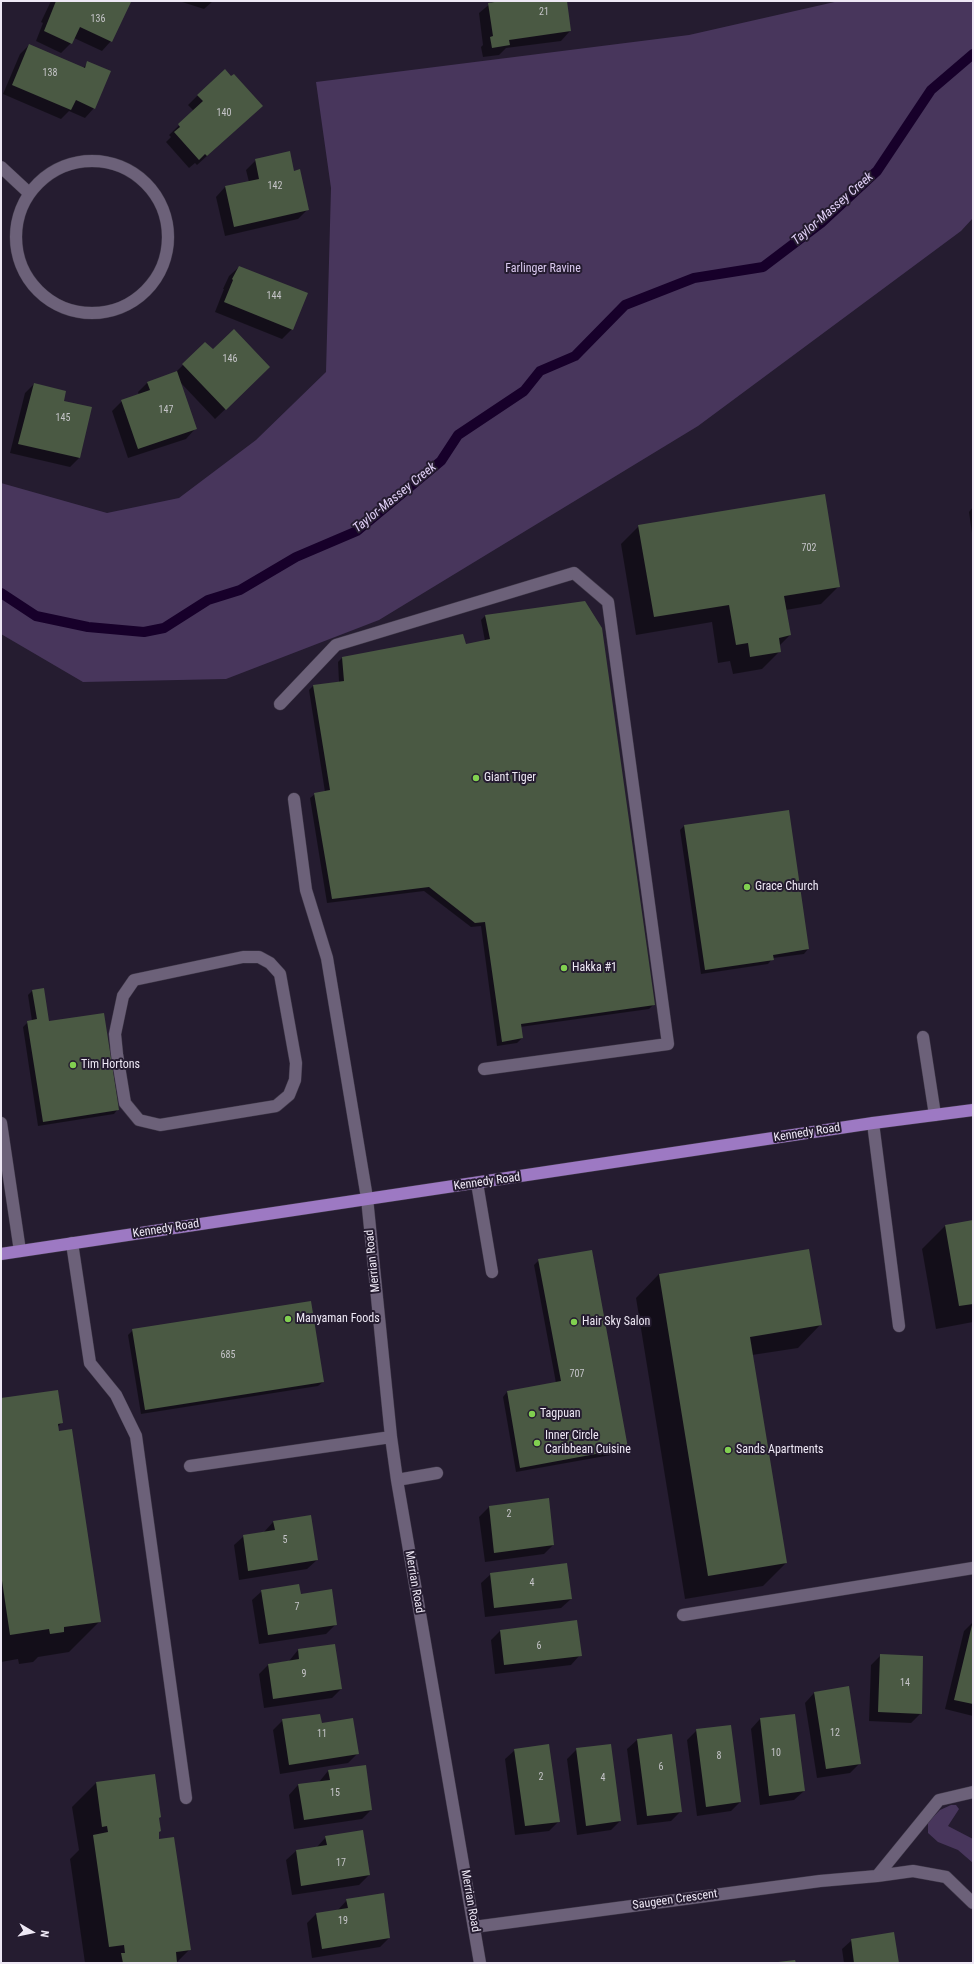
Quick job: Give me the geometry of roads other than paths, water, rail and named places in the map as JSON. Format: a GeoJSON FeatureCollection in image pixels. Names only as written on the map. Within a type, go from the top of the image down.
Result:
{"type":"FeatureCollection","features":[{"type":"Feature","properties":{"kind":"main road","name":"Kennedy Road"},"geometry":{"type":"LineString","coordinates":[[1,1254],[367,1198],[477,1184],[873,1123],[973,1110]]}},
{"type":"Feature","properties":{"kind":"street"},"geometry":{"type":"LineString","coordinates":[[92,160],[116,164],[138,175],[155,192],[166,214],[169,239],[165,263],[153,284],[133,302],[109,312],[83,313],[58,306],[36,290],[22,268],[16,243],[18,217],[29,193],[46,175],[68,164],[92,160]]}},
{"type":"Feature","properties":{"kind":"street"},"geometry":{"type":"LineString","coordinates":[[1,167],[29,193]]}},
{"type":"Feature","properties":{"kind":"street"},"geometry":{"type":"LineString","coordinates":[[280,704],[336,645],[574,572],[608,602],[668,1044],[484,1069]]}},
{"type":"Feature","properties":{"kind":"street","name":"Merrian Road"},"geometry":{"type":"LineString","coordinates":[[294,798],[306,890],[327,958],[367,1198],[391,1437],[397,1480],[480,1963]]}},
{"type":"Feature","properties":{"kind":"street"},"geometry":{"type":"LineString","coordinates":[[243,957],[259,957],[270,963],[280,974],[296,1063],[295,1080],[289,1095],[276,1106],[160,1125],[140,1120],[125,1103],[115,1034],[122,996],[134,980],[243,957]]}},
{"type":"Feature","properties":{"kind":"street"},"geometry":{"type":"LineString","coordinates":[[923,1037],[935,1115]]}},
{"type":"Feature","properties":{"kind":"street"},"geometry":{"type":"LineString","coordinates":[[1,1123],[20,1251]]}},
{"type":"Feature","properties":{"kind":"street"},"geometry":{"type":"LineString","coordinates":[[873,1123],[899,1326]]}},
{"type":"Feature","properties":{"kind":"street"},"geometry":{"type":"LineString","coordinates":[[477,1184],[492,1272]]}},
{"type":"Feature","properties":{"kind":"street"},"geometry":{"type":"LineString","coordinates":[[72,1243],[90,1363],[116,1395],[136,1436],[186,1798]]}},
{"type":"Feature","properties":{"kind":"street"},"geometry":{"type":"LineString","coordinates":[[190,1466],[391,1437]]}},
{"type":"Feature","properties":{"kind":"street"},"geometry":{"type":"LineString","coordinates":[[397,1480],[437,1473]]}},
{"type":"Feature","properties":{"kind":"street"},"geometry":{"type":"LineString","coordinates":[[683,1615],[973,1568]]}},
{"type":"Feature","properties":{"kind":"street"},"geometry":{"type":"LineString","coordinates":[[877,1876],[940,1800],[973,1792]]}},
{"type":"Feature","properties":{"kind":"street","name":"Saugeen Crescent"},"geometry":{"type":"LineString","coordinates":[[474,1928],[820,1881],[913,1871],[946,1877],[973,1903]]}},
{"type":"Feature","properties":{"kind":"waterway","name":"Taylor-Massey Creek"},"geometry":{"type":"LineString","coordinates":[[1,593],[36,616],[88,627],[144,632],[164,628],[208,600],[240,590],[296,557],[357,531],[441,461],[458,435],[524,391],[540,371],[575,356],[625,305],[694,278],[763,267],[821,223],[877,171],[931,90],[973,54]]}},
{"type":"Feature","properties":{"kind":"place","name":"Giant Tiger"},"geometry":{"type":"Point","coordinates":[476,778]}},
{"type":"Feature","properties":{"kind":"place","name":"Grace Church"},"geometry":{"type":"Point","coordinates":[747,887]}},
{"type":"Feature","properties":{"kind":"place","name":"Hakka #1"},"geometry":{"type":"Point","coordinates":[564,968]}},
{"type":"Feature","properties":{"kind":"place","name":"Tim Hortons"},"geometry":{"type":"Point","coordinates":[73,1065]}},
{"type":"Feature","properties":{"kind":"place","name":"Manyaman Foods"},"geometry":{"type":"Point","coordinates":[288,1319]}},
{"type":"Feature","properties":{"kind":"place","name":"Hair Sky Salon"},"geometry":{"type":"Point","coordinates":[574,1322]}},
{"type":"Feature","properties":{"kind":"place","name":"Tagpuan"},"geometry":{"type":"Point","coordinates":[532,1414]}},
{"type":"Feature","properties":{"kind":"place","name":"Inner Circle Caribbean Cuisine"},"geometry":{"type":"Point","coordinates":[537,1443]}},
{"type":"Feature","properties":{"kind":"place","name":"Sands Apartments"},"geometry":{"type":"Point","coordinates":[728,1450]}},
{"type":"Feature","properties":{"kind":"park label","name":"Farlinger Ravine"},"geometry":{"type":"Point","coordinates":[543,269]}}]}
